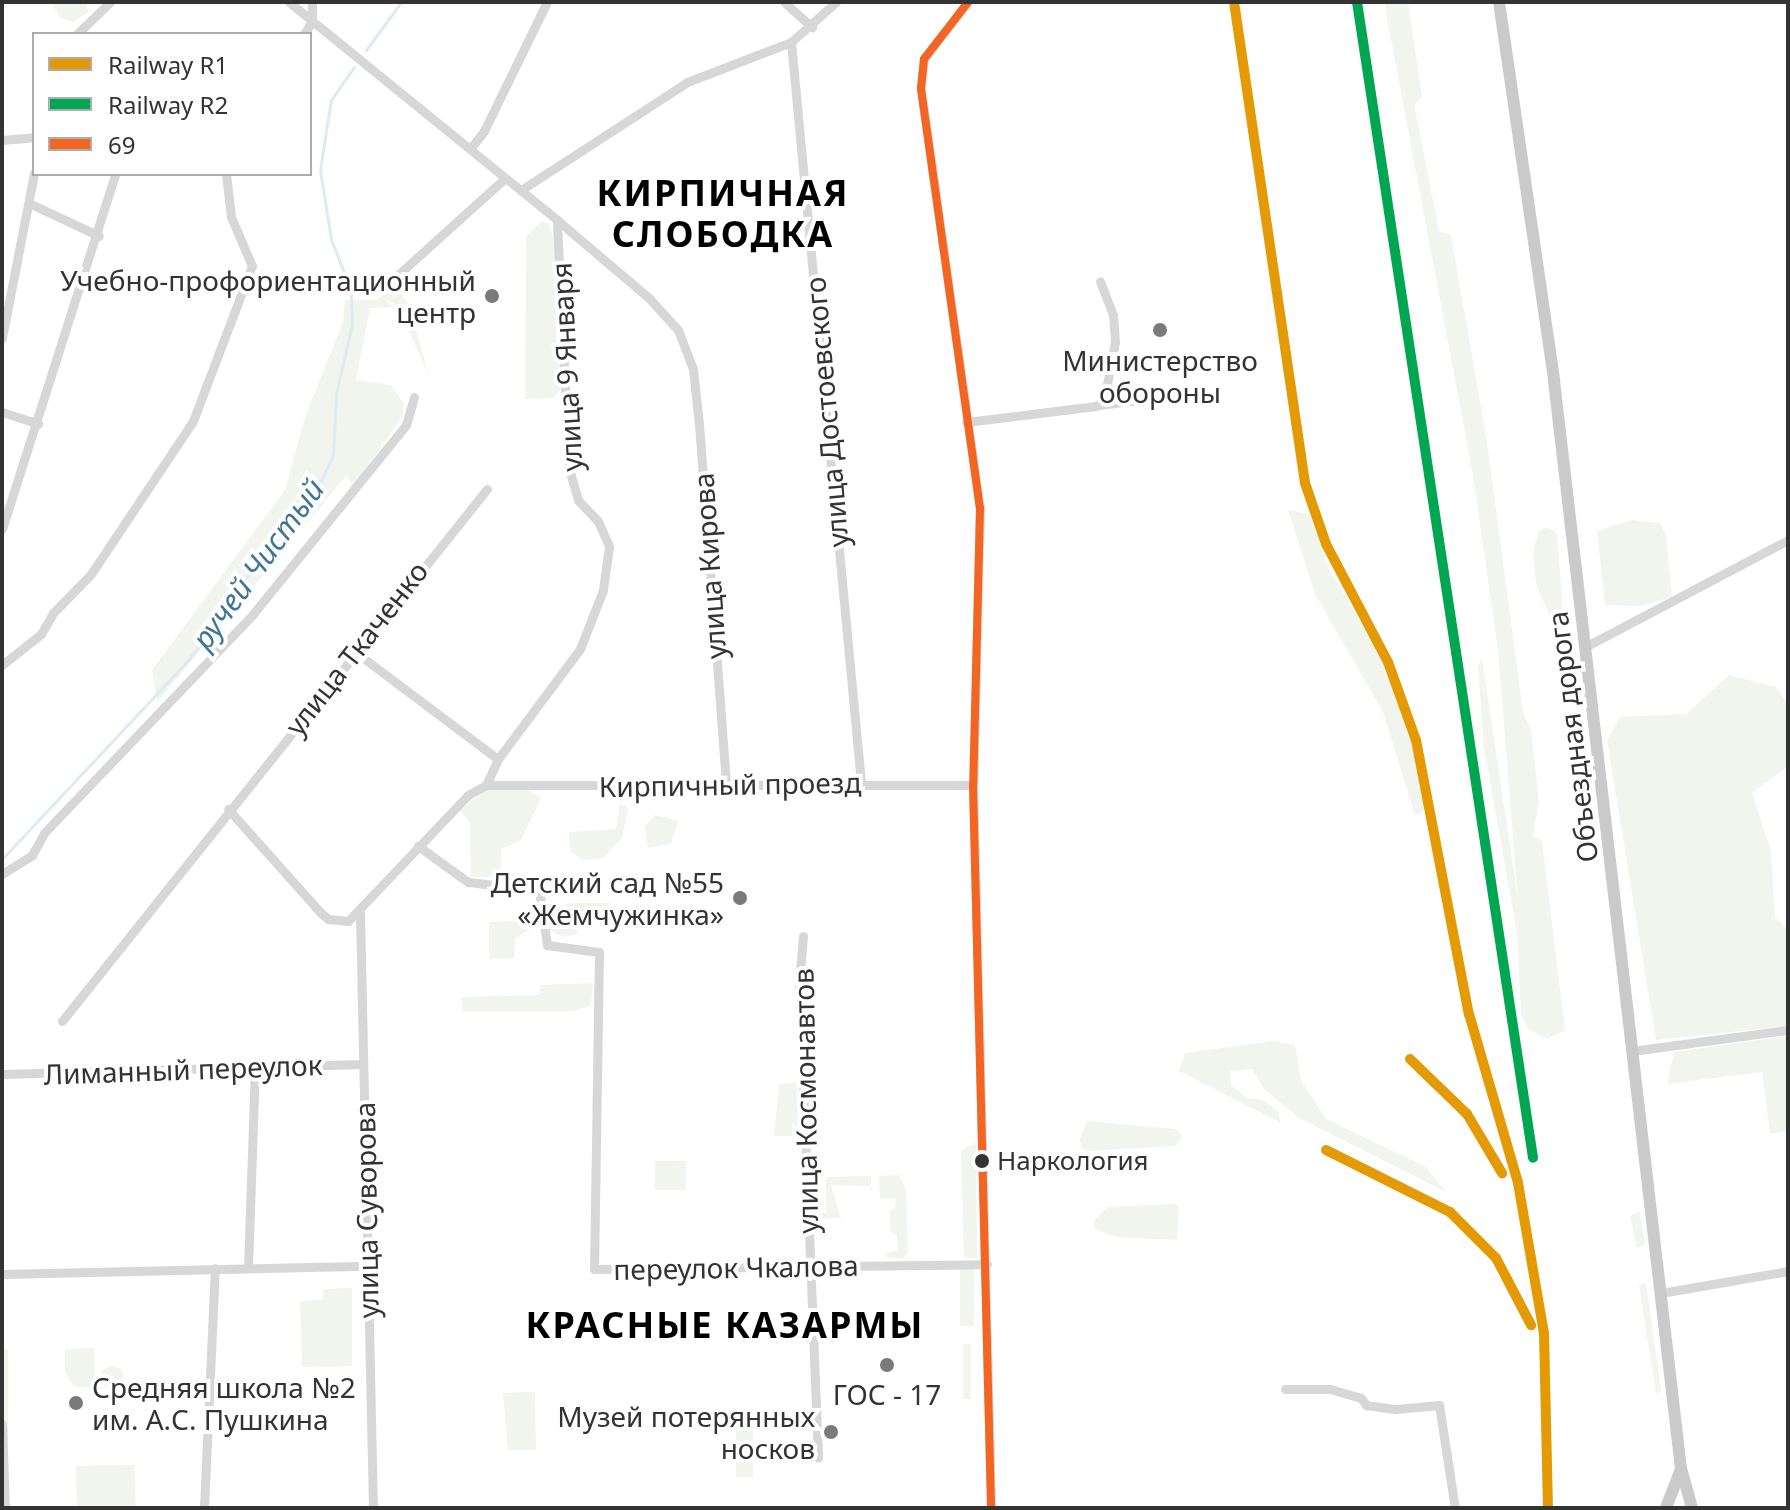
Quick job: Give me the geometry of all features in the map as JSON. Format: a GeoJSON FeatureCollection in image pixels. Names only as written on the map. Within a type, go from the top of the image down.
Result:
{"type":"FeatureCollection","features":[{"type":"Feature","properties":{"kind":"main road","name":"Объездная дорога"},"geometry":{"type":"LineString","coordinates":[[1499,2],[1526,162],[1681,1468],[1692,1508]]}},
{"type":"Feature","properties":{"kind":"main road"},"geometry":{"type":"LineString","coordinates":[[1666,1508],[1681,1468]]}},
{"type":"Feature","properties":{"kind":"main road"},"geometry":{"type":"LineString","coordinates":[[1673,1508],[1684,1508]]}},
{"type":"Feature","properties":{"kind":"street"},"geometry":{"type":"LineString","coordinates":[[79,32],[110,2]]}},
{"type":"Feature","properties":{"kind":"street"},"geometry":{"type":"LineString","coordinates":[[289,2],[557,220]]}},
{"type":"Feature","properties":{"kind":"street"},"geometry":{"type":"LineString","coordinates":[[305,32],[312,21],[312,2]]}},
{"type":"Feature","properties":{"kind":"street"},"geometry":{"type":"LineString","coordinates":[[470,149],[484,131],[547,2]]}},
{"type":"Feature","properties":{"kind":"street"},"geometry":{"type":"LineString","coordinates":[[784,2],[812,27]]}},
{"type":"Feature","properties":{"kind":"street"},"geometry":{"type":"LineString","coordinates":[[521,190],[687,82],[791,42],[812,27],[836,2]]}},
{"type":"Feature","properties":{"kind":"street"},"geometry":{"type":"LineString","coordinates":[[968,2],[924,59],[921,80],[981,532],[973,785],[991,1508]]}},
{"type":"Feature","properties":{"kind":"street","name":"улица Достоевского"},"geometry":{"type":"LineString","coordinates":[[791,42],[861,782]]}},
{"type":"Feature","properties":{"kind":"street"},"geometry":{"type":"LineString","coordinates":[[2,140],[32,137]]}},
{"type":"Feature","properties":{"kind":"street"},"geometry":{"type":"LineString","coordinates":[[2,338],[31,204],[34,176]]}},
{"type":"Feature","properties":{"kind":"street"},"geometry":{"type":"LineString","coordinates":[[2,529],[99,236],[114,176]]}},
{"type":"Feature","properties":{"kind":"street"},"geometry":{"type":"LineString","coordinates":[[2,665],[41,634],[53,613],[91,574],[193,421],[252,266],[231,217],[226,176]]}},
{"type":"Feature","properties":{"kind":"street"},"geometry":{"type":"LineString","coordinates":[[390,282],[505,178]]}},
{"type":"Feature","properties":{"kind":"street"},"geometry":{"type":"LineString","coordinates":[[31,204],[99,236]]}},
{"type":"Feature","properties":{"kind":"street","name":"улица Кирова"},"geometry":{"type":"LineString","coordinates":[[557,220],[649,298],[671,320],[687,349],[699,424],[726,784]]}},
{"type":"Feature","properties":{"kind":"street","name":"улица 9 Января"},"geometry":{"type":"LineString","coordinates":[[228,809],[320,912],[328,919],[348,921],[360,913],[368,897],[468,795],[486,785],[498,759],[580,649],[609,562],[604,532],[578,500],[569,468],[557,220]]}},
{"type":"Feature","properties":{"kind":"street"},"geometry":{"type":"LineString","coordinates":[[1096,406],[1109,391],[1115,342],[1113,315],[1100,281]]}},
{"type":"Feature","properties":{"kind":"street"},"geometry":{"type":"LineString","coordinates":[[966,422],[1170,396]]}},
{"type":"Feature","properties":{"kind":"street"},"geometry":{"type":"LineString","coordinates":[[2,874],[32,855],[44,833],[253,614],[406,425],[414,397]]}},
{"type":"Feature","properties":{"kind":"street"},"geometry":{"type":"LineString","coordinates":[[2,412],[38,424]]}},
{"type":"Feature","properties":{"kind":"street","name":"улица Ткаченко"},"geometry":{"type":"LineString","coordinates":[[62,1021],[354,651],[487,489]]}},
{"type":"Feature","properties":{"kind":"street"},"geometry":{"type":"LineString","coordinates":[[1585,647],[1788,540]]}},
{"type":"Feature","properties":{"kind":"street"},"geometry":{"type":"LineString","coordinates":[[354,651],[498,759]]}},
{"type":"Feature","properties":{"kind":"street","name":"Кирпичный проезд"},"geometry":{"type":"LineString","coordinates":[[486,785],[861,782],[973,785]]}},
{"type":"Feature","properties":{"kind":"street","name":"переулок Чкалова"},"geometry":{"type":"LineString","coordinates":[[418,846],[468,882],[539,890],[547,945],[599,952],[601,1016],[594,1269],[987,1264]]}},
{"type":"Feature","properties":{"kind":"street","name":"улица Суворова"},"geometry":{"type":"LineString","coordinates":[[360,913],[373,1508]]}},
{"type":"Feature","properties":{"kind":"street","name":"улица Космонавтов"},"geometry":{"type":"LineString","coordinates":[[803,936],[799,983],[818,1458]]}},
{"type":"Feature","properties":{"kind":"street"},"geometry":{"type":"LineString","coordinates":[[1632,1051],[1788,1030]]}},
{"type":"Feature","properties":{"kind":"street","name":"Лиманный переулок"},"geometry":{"type":"LineString","coordinates":[[2,1074],[363,1064]]}},
{"type":"Feature","properties":{"kind":"street"},"geometry":{"type":"LineString","coordinates":[[248,1267],[255,1066]]}},
{"type":"Feature","properties":{"kind":"street"},"geometry":{"type":"LineString","coordinates":[[2,1274],[368,1266]]}},
{"type":"Feature","properties":{"kind":"street"},"geometry":{"type":"LineString","coordinates":[[204,1508],[215,1268]]}},
{"type":"Feature","properties":{"kind":"street"},"geometry":{"type":"LineString","coordinates":[[1661,1293],[1788,1271]]}},
{"type":"Feature","properties":{"kind":"street"},"geometry":{"type":"LineString","coordinates":[[1285,1389],[1330,1389],[1361,1398],[1366,1405],[1396,1409],[1439,1405],[1455,1508]]}},
{"type":"Feature","properties":{"kind":"street"},"geometry":{"type":"LineString","coordinates":[[2,1424],[5,1508]]}},
{"type":"Feature","properties":{"kind":"shaded area"},"geometry":{"type":"Polygon","coordinates":[[[51,2],[87,2],[88,12],[73,22],[60,18],[51,2]]]}},
{"type":"Feature","properties":{"kind":"shaded area"},"geometry":{"type":"Polygon","coordinates":[[[1384,2],[1408,2],[1422,97],[1414,105],[1439,231],[1451,235],[1487,442],[1523,712],[1531,730],[1539,802],[1533,836],[1542,841],[1565,1030],[1547,1039],[1528,1029],[1521,1015],[1517,933],[1484,748],[1478,667],[1482,658],[1518,900],[1498,650],[1473,475],[1384,2]]]}},
{"type":"Feature","properties":{"kind":"shaded area"},"geometry":{"type":"Polygon","coordinates":[[[542,221],[548,223],[554,239],[562,388],[553,398],[525,399],[526,237],[542,221]]]}},
{"type":"Feature","properties":{"kind":"shaded area"},"geometry":{"type":"Polygon","coordinates":[[[397,284],[410,308],[429,376],[397,305],[384,299],[394,307],[370,308],[356,380],[391,385],[404,404],[402,416],[353,488],[347,475],[157,702],[152,670],[285,490],[305,417],[343,322],[345,300],[377,300],[397,284]]]}},
{"type":"Feature","properties":{"kind":"shaded area"},"geometry":{"type":"Polygon","coordinates":[[[1288,510],[1309,514],[1330,571],[1378,651],[1409,732],[1424,790],[1424,812],[1415,815],[1383,712],[1315,594],[1288,510]]]}},
{"type":"Feature","properties":{"kind":"shaded area"},"geometry":{"type":"Polygon","coordinates":[[[1632,520],[1660,523],[1666,535],[1672,597],[1640,606],[1605,605],[1597,531],[1632,520]]]}},
{"type":"Feature","properties":{"kind":"shaded area"},"geometry":{"type":"Polygon","coordinates":[[[1546,527],[1557,533],[1562,600],[1561,615],[1550,617],[1536,584],[1533,552],[1538,532],[1546,527]]]}},
{"type":"Feature","properties":{"kind":"shaded area"},"geometry":{"type":"Polygon","coordinates":[[[1729,675],[1776,687],[1788,705],[1788,766],[1752,793],[1771,851],[1775,917],[1788,930],[1788,1026],[1656,1040],[1607,740],[1620,717],[1686,714],[1729,675]]]}},
{"type":"Feature","properties":{"kind":"shaded area"},"geometry":{"type":"Polygon","coordinates":[[[524,787],[540,798],[521,840],[501,849],[501,877],[471,877],[470,822],[460,810],[488,789],[524,787]]]}},
{"type":"Feature","properties":{"kind":"shaded area"},"geometry":{"type":"Polygon","coordinates":[[[620,804],[628,808],[622,838],[603,858],[583,860],[570,851],[569,832],[616,829],[620,804]]]}},
{"type":"Feature","properties":{"kind":"shaded area"},"geometry":{"type":"Polygon","coordinates":[[[655,815],[678,821],[671,844],[648,848],[645,826],[655,815]]]}},
{"type":"Feature","properties":{"kind":"shaded area"},"geometry":{"type":"Polygon","coordinates":[[[570,903],[611,903],[602,912],[573,911],[577,934],[563,937],[549,930],[555,908],[570,903]]]}},
{"type":"Feature","properties":{"kind":"shaded area"},"geometry":{"type":"Polygon","coordinates":[[[532,921],[532,928],[515,938],[514,958],[489,959],[489,922],[532,921]]]}},
{"type":"Feature","properties":{"kind":"shaded area"},"geometry":{"type":"Polygon","coordinates":[[[593,983],[591,1005],[574,1011],[463,1011],[461,997],[539,995],[541,985],[593,983]]]}},
{"type":"Feature","properties":{"kind":"shaded area"},"geometry":{"type":"Polygon","coordinates":[[[1788,1036],[1788,1131],[1770,1134],[1762,1072],[1667,1084],[1674,1052],[1788,1036]]]}},
{"type":"Feature","properties":{"kind":"shaded area"},"geometry":{"type":"Polygon","coordinates":[[[1273,1041],[1295,1045],[1301,1080],[1326,1119],[1426,1167],[1446,1192],[1299,1118],[1264,1089],[1252,1069],[1230,1071],[1231,1085],[1247,1098],[1264,1100],[1279,1113],[1280,1122],[1179,1071],[1185,1053],[1273,1041]]]}},
{"type":"Feature","properties":{"kind":"shaded area"},"geometry":{"type":"Polygon","coordinates":[[[798,1083],[798,1136],[774,1136],[779,1084],[798,1083]]]}},
{"type":"Feature","properties":{"kind":"shaded area"},"geometry":{"type":"Polygon","coordinates":[[[1087,1121],[1175,1129],[1183,1136],[1175,1146],[1088,1151],[1081,1149],[1080,1139],[1087,1121]]]}},
{"type":"Feature","properties":{"kind":"shaded area"},"geometry":{"type":"Polygon","coordinates":[[[976,1142],[977,1258],[964,1258],[961,1151],[976,1142]]]}},
{"type":"Feature","properties":{"kind":"shaded area"},"geometry":{"type":"Polygon","coordinates":[[[655,1161],[686,1161],[686,1190],[655,1190],[655,1161]]]}},
{"type":"Feature","properties":{"kind":"shaded area"},"geometry":{"type":"Polygon","coordinates":[[[899,1175],[906,1189],[908,1252],[904,1258],[887,1258],[887,1253],[898,1250],[897,1236],[890,1231],[890,1209],[895,1208],[896,1199],[880,1198],[879,1176],[899,1175]]]}},
{"type":"Feature","properties":{"kind":"shaded area"},"geometry":{"type":"Polygon","coordinates":[[[871,1176],[871,1186],[831,1185],[841,1218],[817,1219],[817,1213],[826,1213],[826,1177],[871,1176]]]}},
{"type":"Feature","properties":{"kind":"shaded area"},"geometry":{"type":"Polygon","coordinates":[[[1179,1206],[1177,1240],[1118,1237],[1094,1229],[1094,1221],[1108,1207],[1179,1206]]]}},
{"type":"Feature","properties":{"kind":"shaded area"},"geometry":{"type":"Polygon","coordinates":[[[1639,1211],[1645,1244],[1637,1248],[1630,1216],[1639,1211]]]}},
{"type":"Feature","properties":{"kind":"shaded area"},"geometry":{"type":"Polygon","coordinates":[[[960,1268],[974,1268],[974,1326],[960,1326],[960,1268]]]}},
{"type":"Feature","properties":{"kind":"shaded area"},"geometry":{"type":"Polygon","coordinates":[[[1646,1282],[1661,1391],[1656,1394],[1639,1285],[1646,1282]]]}},
{"type":"Feature","properties":{"kind":"shaded area"},"geometry":{"type":"Polygon","coordinates":[[[352,1288],[352,1366],[302,1367],[300,1301],[323,1300],[323,1289],[352,1288]]]}},
{"type":"Feature","properties":{"kind":"shaded area"},"geometry":{"type":"Polygon","coordinates":[[[963,1344],[971,1344],[971,1399],[963,1399],[963,1344]]]}},
{"type":"Feature","properties":{"kind":"shaded area"},"geometry":{"type":"Polygon","coordinates":[[[94,1348],[95,1387],[74,1387],[65,1372],[65,1349],[94,1348]]]}},
{"type":"Feature","properties":{"kind":"shaded area"},"geometry":{"type":"Polygon","coordinates":[[[3,1349],[8,1349],[8,1449],[3,1449],[3,1349]]]}},
{"type":"Feature","properties":{"kind":"shaded area"},"geometry":{"type":"Polygon","coordinates":[[[108,1366],[116,1366],[123,1377],[116,1388],[108,1388],[101,1381],[101,1373],[108,1366]]]}},
{"type":"Feature","properties":{"kind":"shaded area"},"geometry":{"type":"Polygon","coordinates":[[[535,1392],[536,1450],[508,1450],[503,1393],[535,1392]]]}},
{"type":"Feature","properties":{"kind":"shaded area"},"geometry":{"type":"Polygon","coordinates":[[[736,1414],[753,1414],[753,1477],[736,1477],[736,1414]]]}},
{"type":"Feature","properties":{"kind":"shaded area"},"geometry":{"type":"Polygon","coordinates":[[[135,1465],[136,1508],[77,1508],[76,1466],[135,1465]]]}},
{"type":"Feature","properties":{"kind":"waterway","name":"ручей Чистый"},"geometry":{"type":"LineString","coordinates":[[366,50],[401,2]]}},
{"type":"Feature","properties":{"kind":"waterway","name":"ручей Чистый"},"geometry":{"type":"LineString","coordinates":[[2,859],[189,659],[229,607],[267,543],[314,495],[333,456],[336,394],[352,324],[351,291],[331,239],[320,170],[331,100],[354,67]]}},
{"type":"Feature","properties":{"kind":"rail line","name":"R1"},"geometry":{"type":"LineString","coordinates":[[1234,2],[1305,483],[1326,544],[1388,662],[1416,740],[1469,1014],[1518,1183],[1544,1333],[1548,1508]]}},
{"type":"Feature","properties":{"kind":"rail line","name":"R2"},"geometry":{"type":"LineString","coordinates":[[1357,2],[1533,1158]]}},
{"type":"Feature","properties":{"kind":"rail line","name":"R1"},"geometry":{"type":"LineString","coordinates":[[1410,1059],[1467,1114],[1502,1173]]}},
{"type":"Feature","properties":{"kind":"rail line","name":"R1"},"geometry":{"type":"LineString","coordinates":[[1326,1150],[1450,1212],[1496,1258],[1531,1325]]}},
{"type":"Feature","properties":{"kind":"transit line","name":"69"},"geometry":{"type":"LineString","coordinates":[[968,2],[924,59],[921,89],[980,508],[973,785],[991,1508]]}},
{"type":"Feature","properties":{"kind":"place","name":"Учебно-профориентационный центр"},"geometry":{"type":"Point","coordinates":[492,296]}},
{"type":"Feature","properties":{"kind":"place","name":"Министерство обороны"},"geometry":{"type":"Point","coordinates":[1160,330]}},
{"type":"Feature","properties":{"kind":"place","name":"Детский сад №55 «Жемчужинка»"},"geometry":{"type":"Point","coordinates":[740,898]}},
{"type":"Feature","properties":{"kind":"place","name":"Наркология"},"geometry":{"type":"Point","coordinates":[982,1161]}},
{"type":"Feature","properties":{"kind":"place","name":"ГОС - 17"},"geometry":{"type":"Point","coordinates":[887,1365]}},
{"type":"Feature","properties":{"kind":"place","name":"Средняя школа №2 им. А.С. Пушкина"},"geometry":{"type":"Point","coordinates":[76,1403]}},
{"type":"Feature","properties":{"kind":"place","name":"Музей потерянных носков"},"geometry":{"type":"Point","coordinates":[831,1432]}},
{"type":"Feature","properties":{"kind":"district","name":"КИРПИЧНАЯ СЛОБОДКА"},"geometry":{"type":"Point","coordinates":[723,212]}},
{"type":"Feature","properties":{"kind":"district","name":"КРАСНЫЕ КАЗАРМЫ"},"geometry":{"type":"Point","coordinates":[725,1325]}}]}
